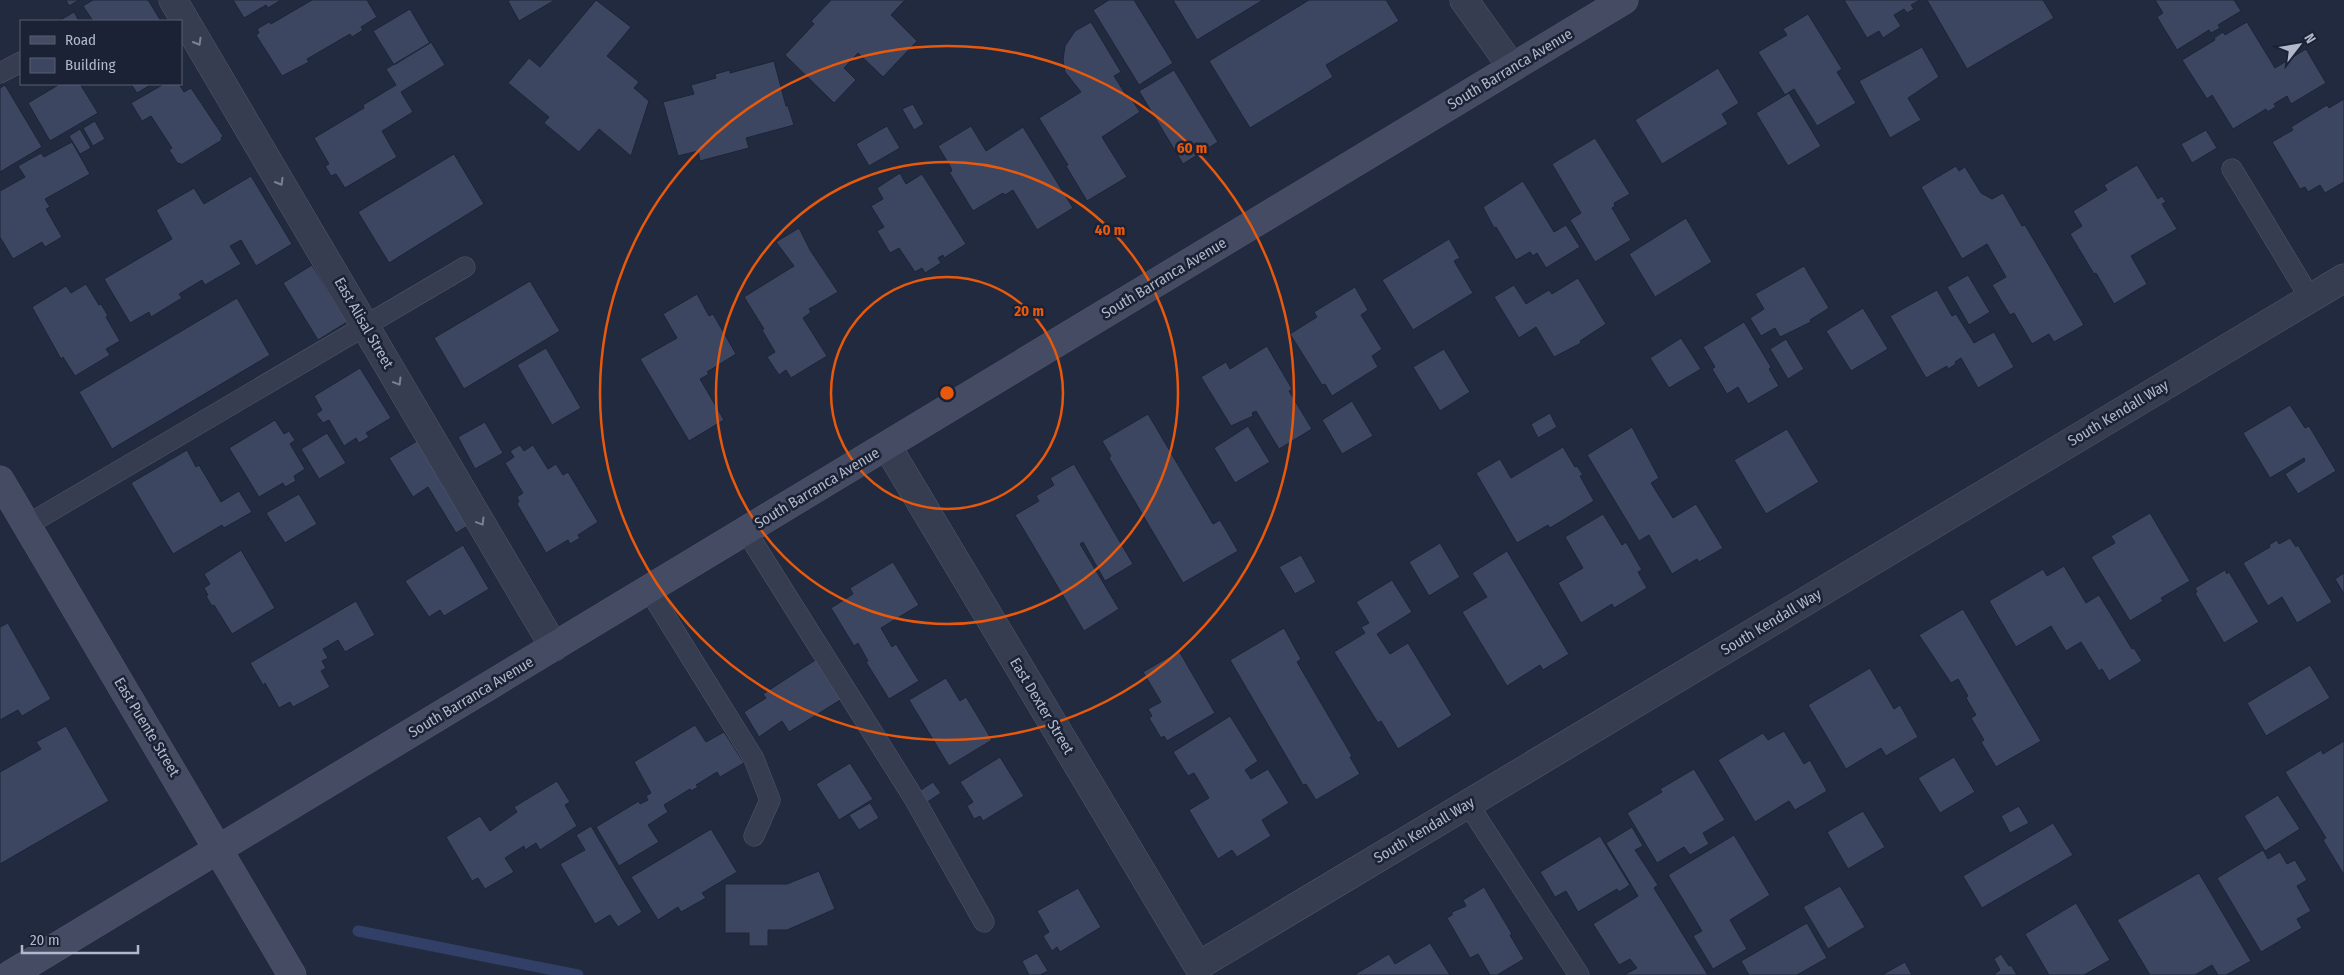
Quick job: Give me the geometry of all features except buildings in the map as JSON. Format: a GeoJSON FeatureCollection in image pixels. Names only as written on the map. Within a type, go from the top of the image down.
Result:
{"type":"FeatureCollection","features":[{"type":"Feature","properties":{"kind":"main road","name":"South Barranca Avenue"},"geometry":{"type":"LineString","coordinates":[[10,975],[1624,0]]}},
{"type":"Feature","properties":{"kind":"main road","name":"East Puente Street"},"geometry":{"type":"LineString","coordinates":[[0,480],[292,975]]}},
{"type":"Feature","properties":{"kind":"street","name":"East Alisal Street"},"geometry":{"type":"LineString","coordinates":[[173,0],[554,647]]}},
{"type":"Feature","properties":{"kind":"street"},"geometry":{"type":"LineString","coordinates":[[1464,0],[1512,68]]}},
{"type":"Feature","properties":{"kind":"street","name":"South Kendall Way"},"geometry":{"type":"LineString","coordinates":[[1198,966],[2344,278]]}},
{"type":"Feature","properties":{"kind":"street","name":"East Dexter Street"},"geometry":{"type":"LineString","coordinates":[[887,446],[1198,966]]}},
{"type":"Feature","properties":{"kind":"lane"},"geometry":{"type":"LineString","coordinates":[[0,73],[20,63]]}},
{"type":"Feature","properties":{"kind":"lane"},"geometry":{"type":"LineString","coordinates":[[2232,169],[2310,298]]}},
{"type":"Feature","properties":{"kind":"lane"},"geometry":{"type":"LineString","coordinates":[[27,525],[465,268]]}},
{"type":"Feature","properties":{"kind":"lane"},"geometry":{"type":"LineString","coordinates":[[746,531],[915,800],[984,922]]}},
{"type":"Feature","properties":{"kind":"lane"},"geometry":{"type":"LineString","coordinates":[[649,590],[754,758],[770,800],[754,836]]}},
{"type":"Feature","properties":{"kind":"lane"},"geometry":{"type":"LineString","coordinates":[[1468,804],[1579,975]]}},
{"type":"Feature","properties":{"kind":"waterway"},"geometry":{"type":"LineString","coordinates":[[358,931],[578,975]]}}]}
